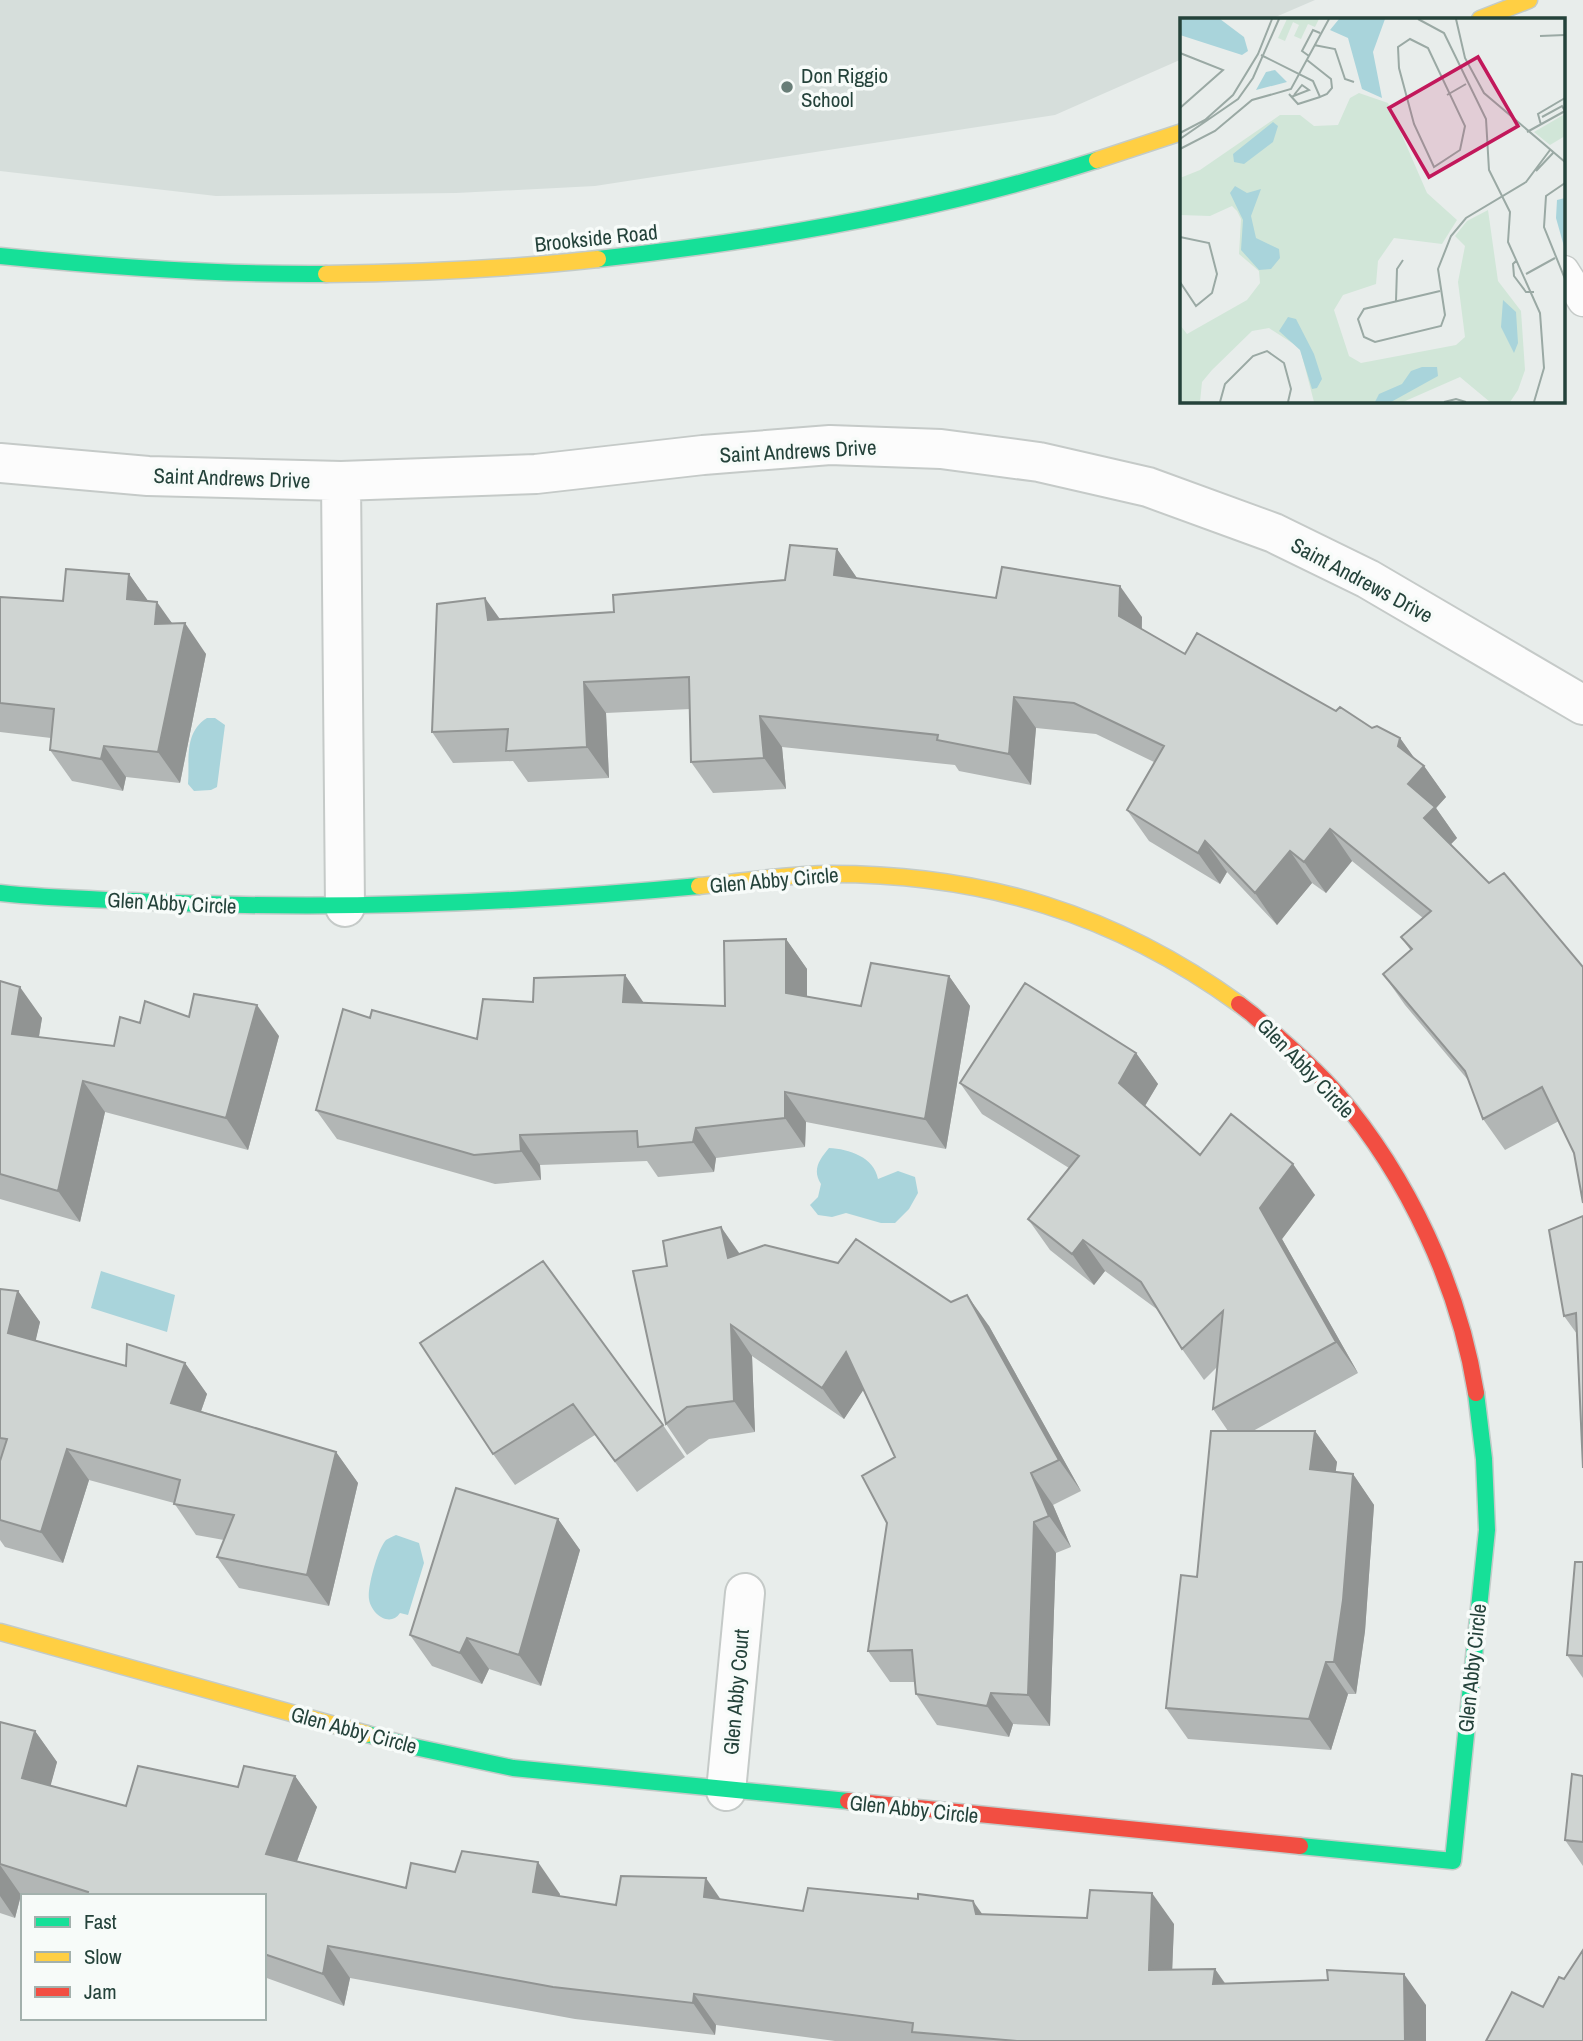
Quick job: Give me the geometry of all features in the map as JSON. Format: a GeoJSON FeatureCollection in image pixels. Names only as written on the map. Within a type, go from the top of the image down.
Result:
{"type":"FeatureCollection","features":[{"type":"Feature","properties":{"kind":"street"},"geometry":{"type":"LineString","coordinates":[[1483,18],[1529,0]]}},
{"type":"Feature","properties":{"kind":"street","name":"Brookside Road"},"geometry":{"type":"LineString","coordinates":[[0,256],[66,264],[257,275],[495,270],[685,250],[873,217],[1057,172],[1180,133]]}},
{"type":"Feature","properties":{"kind":"street","name":"Saint Andrews Drive"},"geometry":{"type":"LineString","coordinates":[[0,463],[148,475],[341,481],[536,474],[830,445],[941,449],[1039,462],[1149,487],[1274,533],[1368,579],[1583,705]]}},
{"type":"Feature","properties":{"kind":"street"},"geometry":{"type":"LineString","coordinates":[[341,481],[345,907]]}},
{"type":"Feature","properties":{"kind":"street","name":"Glen Abby Circle"},"geometry":{"type":"LineString","coordinates":[[0,893],[211,906],[345,907],[591,897],[828,874],[905,876],[969,884],[1057,906],[1147,944],[1226,992],[1280,1036],[1339,1096],[1389,1165],[1429,1239],[1457,1310],[1474,1378],[1485,1455],[1487,1546],[1482,1563],[1453,1861],[513,1768],[410,1746],[0,1632]]}},
{"type":"Feature","properties":{"kind":"street","name":"Glen Abby Court"},"geometry":{"type":"LineString","coordinates":[[726,1791],[745,1593]]}},
{"type":"Feature","properties":{"kind":"lane"},"geometry":{"type":"LineString","coordinates":[[1566,274],[1583,301]]}},
{"type":"Feature","properties":{"kind":"shaded area"},"geometry":{"type":"Polygon","coordinates":[[[0,0],[1315,0],[1273,18],[1180,18],[1180,60],[1055,115],[595,186],[456,193],[216,196],[0,171],[0,0]]]}},
{"type":"Feature","properties":{"kind":"water"},"geometry":{"type":"Polygon","coordinates":[[[207,718],[215,718],[225,725],[217,787],[194,791],[188,784],[189,748],[194,731],[207,718]]]}},
{"type":"Feature","properties":{"kind":"water"},"geometry":{"type":"Polygon","coordinates":[[[829,1148],[860,1156],[876,1171],[878,1179],[898,1171],[915,1177],[918,1193],[909,1209],[895,1223],[881,1223],[846,1213],[832,1217],[818,1215],[810,1205],[818,1197],[821,1184],[817,1174],[818,1165],[829,1148]]]}},
{"type":"Feature","properties":{"kind":"water"},"geometry":{"type":"Polygon","coordinates":[[[101,1271],[175,1295],[167,1332],[91,1308],[101,1271]]]}},
{"type":"Feature","properties":{"kind":"water"},"geometry":{"type":"Polygon","coordinates":[[[396,1535],[419,1543],[424,1563],[408,1615],[400,1613],[396,1617],[386,1619],[373,1610],[369,1594],[371,1578],[383,1544],[396,1535]]]}},
{"type":"Feature","properties":{"kind":"building"},"geometry":{"type":"Polygon","coordinates":[[[790,545],[837,549],[834,575],[996,598],[1002,567],[1120,586],[1119,616],[1185,654],[1197,633],[1336,711],[1340,707],[1372,728],[1377,726],[1400,738],[1398,746],[1424,766],[1408,784],[1435,807],[1424,818],[1489,883],[1504,873],[1583,967],[1583,1203],[1574,1153],[1542,1087],[1483,1119],[1465,1071],[1383,974],[1412,949],[1401,937],[1431,911],[1330,829],[1304,862],[1290,851],[1255,893],[1205,841],[1198,853],[1127,810],[1164,746],[1074,703],[1014,697],[1009,754],[937,740],[938,735],[760,716],[764,758],[691,762],[689,677],[584,682],[587,747],[506,751],[508,729],[432,732],[437,604],[485,598],[488,620],[614,612],[613,595],[785,580],[790,545]]]}},
{"type":"Feature","properties":{"kind":"building"},"geometry":{"type":"Polygon","coordinates":[[[66,569],[129,574],[127,599],[157,602],[155,624],[185,623],[158,752],[104,746],[101,759],[50,750],[54,709],[0,703],[0,597],[63,601],[66,569]]]}},
{"type":"Feature","properties":{"kind":"building"},"geometry":{"type":"Polygon","coordinates":[[[786,939],[786,993],[861,1006],[871,963],[949,976],[925,1119],[785,1092],[785,1118],[696,1128],[693,1142],[638,1147],[637,1131],[520,1135],[521,1151],[474,1155],[316,1110],[343,1009],[370,1018],[372,1010],[477,1039],[483,999],[533,1002],[534,978],[625,975],[623,1002],[725,1006],[724,941],[786,939]]]}},
{"type":"Feature","properties":{"kind":"building"},"geometry":{"type":"Polygon","coordinates":[[[0,981],[20,987],[12,1034],[114,1046],[120,1017],[140,1023],[145,1001],[189,1017],[194,994],[257,1005],[226,1118],[83,1081],[58,1191],[0,1174],[0,981]]]}},
{"type":"Feature","properties":{"kind":"building"},"geometry":{"type":"Polygon","coordinates":[[[1025,983],[1136,1053],[1119,1083],[1200,1155],[1231,1114],[1293,1164],[1260,1208],[1336,1342],[1213,1409],[1223,1311],[1182,1349],[1141,1282],[1083,1240],[1072,1254],[1028,1219],[1079,1156],[960,1083],[1025,983]]]}},
{"type":"Feature","properties":{"kind":"building"},"geometry":{"type":"Polygon","coordinates":[[[1583,1216],[1583,1468],[1576,1313],[1564,1316],[1549,1230],[1583,1216]]]}},
{"type":"Feature","properties":{"kind":"building"},"geometry":{"type":"Polygon","coordinates":[[[721,1227],[728,1258],[765,1245],[838,1263],[856,1239],[951,1302],[967,1295],[1059,1460],[1031,1473],[1049,1516],[1034,1522],[1028,1695],[991,1693],[987,1706],[916,1694],[912,1650],[868,1651],[887,1523],[862,1476],[895,1457],[846,1352],[822,1388],[731,1325],[734,1401],[687,1407],[666,1424],[633,1271],[667,1266],[663,1241],[721,1227]]]}},
{"type":"Feature","properties":{"kind":"building"},"geometry":{"type":"Polygon","coordinates":[[[543,1261],[663,1425],[615,1461],[573,1404],[493,1454],[420,1343],[543,1261]]]}},
{"type":"Feature","properties":{"kind":"building"},"geometry":{"type":"Polygon","coordinates":[[[0,1289],[18,1291],[8,1333],[126,1366],[127,1344],[185,1363],[171,1403],[336,1452],[307,1575],[217,1557],[234,1515],[174,1504],[180,1480],[67,1449],[41,1532],[0,1520],[0,1461],[7,1439],[0,1438],[0,1289]]]}},
{"type":"Feature","properties":{"kind":"building"},"geometry":{"type":"Polygon","coordinates":[[[1211,1431],[1315,1431],[1310,1469],[1353,1474],[1343,1600],[1334,1662],[1326,1662],[1309,1719],[1166,1708],[1181,1575],[1197,1577],[1211,1431]]]}},
{"type":"Feature","properties":{"kind":"building"},"geometry":{"type":"Polygon","coordinates":[[[456,1488],[558,1519],[519,1655],[467,1638],[460,1653],[410,1635],[456,1488]]]}},
{"type":"Feature","properties":{"kind":"building"},"geometry":{"type":"Polygon","coordinates":[[[1575,1562],[1583,1562],[1583,1656],[1567,1655],[1575,1562]]]}},
{"type":"Feature","properties":{"kind":"building"},"geometry":{"type":"Polygon","coordinates":[[[0,1722],[35,1731],[22,1778],[126,1806],[138,1766],[238,1787],[244,1766],[295,1776],[266,1854],[406,1888],[411,1863],[455,1872],[462,1851],[538,1862],[533,1892],[616,1905],[621,1876],[706,1878],[704,1897],[803,1911],[808,1888],[918,1899],[918,1894],[973,1901],[976,1914],[1087,1918],[1090,1890],[1152,1893],[1149,1970],[1215,1969],[1213,1984],[1328,1980],[1327,1970],[1404,1974],[1405,2041],[1017,2041],[912,2032],[913,2023],[694,1994],[693,2003],[553,1987],[328,1946],[323,1974],[266,1955],[266,1894],[88,1894],[0,1864],[0,1722]]]}},
{"type":"Feature","properties":{"kind":"building"},"geometry":{"type":"Polygon","coordinates":[[[1572,1774],[1583,1776],[1583,1842],[1565,1840],[1572,1774]]]}},
{"type":"Feature","properties":{"kind":"building"},"geometry":{"type":"Polygon","coordinates":[[[1583,1950],[1583,2041],[1486,2041],[1512,1992],[1543,2007],[1559,1977],[1564,1979],[1583,1950]]]}},
{"type":"Feature","properties":{"kind":"traffic: fast"},"geometry":{"type":"LineString","coordinates":[[598,259],[723,243],[850,222],[975,194],[1097,160]]}},
{"type":"Feature","properties":{"kind":"traffic: fast"},"geometry":{"type":"LineString","coordinates":[[0,256],[163,270],[326,274]]}},
{"type":"Feature","properties":{"kind":"traffic: fast"},"geometry":{"type":"LineString","coordinates":[[0,893],[203,904],[345,905],[486,901],[699,886]]}},
{"type":"Feature","properties":{"kind":"traffic: fast"},"geometry":{"type":"LineString","coordinates":[[1300,1846],[1453,1861],[1487,1530],[1484,1459],[1476,1393]]}},
{"type":"Feature","properties":{"kind":"traffic: fast"},"geometry":{"type":"LineString","coordinates":[[367,1734],[513,1768],[848,1801]]}},
{"type":"Feature","properties":{"kind":"traffic: slow"},"geometry":{"type":"LineString","coordinates":[[1483,18],[1529,0]]}},
{"type":"Feature","properties":{"kind":"traffic: slow"},"geometry":{"type":"LineString","coordinates":[[1097,160],[1180,133]]}},
{"type":"Feature","properties":{"kind":"traffic: slow"},"geometry":{"type":"LineString","coordinates":[[326,274],[462,270],[598,259]]}},
{"type":"Feature","properties":{"kind":"traffic: slow"},"geometry":{"type":"LineString","coordinates":[[699,886],[831,874],[887,876],[995,891],[1096,923],[1192,973],[1239,1004]]}},
{"type":"Feature","properties":{"kind":"traffic: slow"},"geometry":{"type":"LineString","coordinates":[[0,1632],[367,1734]]}},
{"type":"Feature","properties":{"kind":"traffic: jam"},"geometry":{"type":"LineString","coordinates":[[1239,1004],[1328,1084],[1387,1161],[1408,1197],[1443,1273],[1457,1313],[1476,1393]]}},
{"type":"Feature","properties":{"kind":"traffic: jam"},"geometry":{"type":"LineString","coordinates":[[848,1801],[1300,1846]]}},
{"type":"Feature","properties":{"kind":"place","name":"Don Riggio School"},"geometry":{"type":"Point","coordinates":[787,87]}}]}
